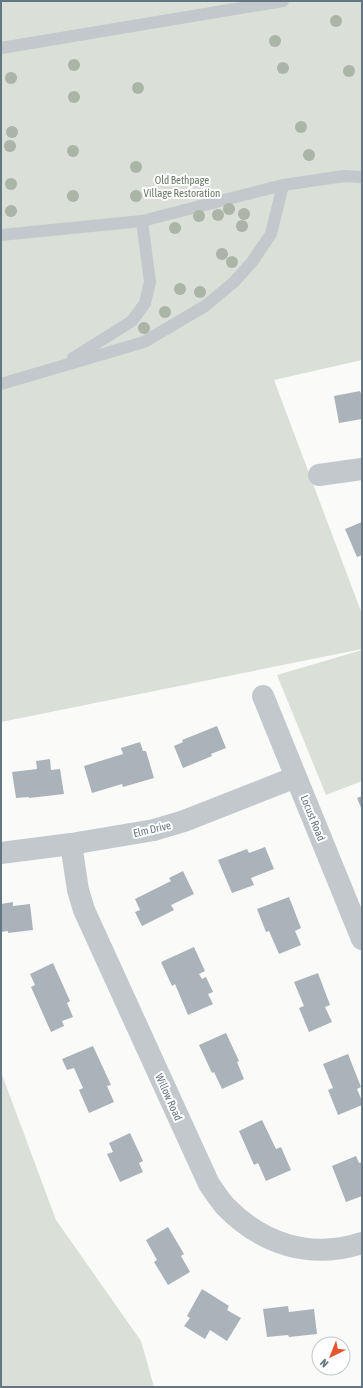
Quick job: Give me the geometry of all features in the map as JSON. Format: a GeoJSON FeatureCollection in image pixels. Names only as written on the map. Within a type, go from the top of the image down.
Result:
{"type":"FeatureCollection","features":[{"type":"Feature","properties":{"kind":"street"},"geometry":{"type":"LineString","coordinates":[[319,475],[362,469]]}},
{"type":"Feature","properties":{"kind":"street","name":"Locust Road"},"geometry":{"type":"LineString","coordinates":[[263,696],[362,939]]}},
{"type":"Feature","properties":{"kind":"street","name":"Elm Drive"},"geometry":{"type":"LineString","coordinates":[[1,854],[154,830],[184,822],[296,777]]}},
{"type":"Feature","properties":{"kind":"street","name":"Willow Road"},"geometry":{"type":"LineString","coordinates":[[71,844],[78,890],[84,910],[208,1184],[224,1205],[240,1220],[256,1232],[285,1245],[301,1249],[332,1250],[362,1243]]}},
{"type":"Feature","properties":{"kind":"lane"},"geometry":{"type":"LineString","coordinates":[[1,48],[284,1]]}},
{"type":"Feature","properties":{"kind":"lane"},"geometry":{"type":"LineString","coordinates":[[1,235],[142,221],[283,185],[344,176],[362,177]]}},
{"type":"Feature","properties":{"kind":"lane"},"geometry":{"type":"LineString","coordinates":[[1,384],[144,342],[205,306],[234,282],[256,257],[271,234],[283,185]]}},
{"type":"Feature","properties":{"kind":"lane"},"geometry":{"type":"LineString","coordinates":[[60,366],[132,321],[145,303],[150,282],[142,221]]}},
{"type":"Feature","properties":{"kind":"green space","name":"Old Bethpage Village Restoration"},"geometry":{"type":"Polygon","coordinates":[[[1,1],[362,1],[362,360],[274,380],[362,614],[362,649],[1,722],[1,1]]]}},
{"type":"Feature","properties":{"kind":"green space"},"geometry":{"type":"Polygon","coordinates":[[[362,650],[362,781],[326,795],[277,675],[362,650]]]}},
{"type":"Feature","properties":{"kind":"green space"},"geometry":{"type":"Polygon","coordinates":[[[1,1072],[56,1220],[141,1341],[154,1387],[1,1387],[1,1072]]]}},
{"type":"Feature","properties":{"kind":"building"},"geometry":{"type":"Polygon","coordinates":[[[360,391],[362,396],[362,419],[339,423],[334,396],[360,391]]]}},
{"type":"Feature","properties":{"kind":"building"},"geometry":{"type":"Polygon","coordinates":[[[362,522],[362,555],[357,557],[345,529],[362,522]]]}},
{"type":"Feature","properties":{"kind":"building"},"geometry":{"type":"Polygon","coordinates":[[[217,726],[226,748],[211,754],[212,756],[183,768],[174,746],[183,742],[182,740],[217,726]]]}},
{"type":"Feature","properties":{"kind":"building"},"geometry":{"type":"Polygon","coordinates":[[[140,742],[143,751],[146,751],[154,778],[123,787],[122,784],[92,793],[84,766],[123,754],[121,748],[140,742]]]}},
{"type":"Feature","properties":{"kind":"building"},"geometry":{"type":"Polygon","coordinates":[[[50,759],[51,770],[60,769],[64,794],[16,798],[12,772],[37,769],[36,761],[50,759]]]}},
{"type":"Feature","properties":{"kind":"building"},"geometry":{"type":"Polygon","coordinates":[[[362,796],[362,810],[357,798],[362,796]]]}},
{"type":"Feature","properties":{"kind":"building"},"geometry":{"type":"Polygon","coordinates":[[[265,847],[274,869],[251,878],[254,885],[232,893],[218,860],[247,849],[249,853],[265,847]]]}},
{"type":"Feature","properties":{"kind":"building"},"geometry":{"type":"Polygon","coordinates":[[[183,871],[194,894],[171,905],[174,910],[142,926],[135,912],[140,910],[135,899],[171,881],[169,878],[183,871]]]}},
{"type":"Feature","properties":{"kind":"building"},"geometry":{"type":"Polygon","coordinates":[[[289,897],[301,928],[295,931],[301,945],[279,954],[269,931],[266,932],[257,909],[289,897]]]}},
{"type":"Feature","properties":{"kind":"building"},"geometry":{"type":"Polygon","coordinates":[[[13,902],[13,906],[30,904],[33,930],[8,933],[8,931],[1,932],[1,904],[13,902]]]}},
{"type":"Feature","properties":{"kind":"building"},"geometry":{"type":"Polygon","coordinates":[[[194,947],[205,971],[199,974],[202,979],[206,977],[213,992],[208,994],[213,1004],[188,1015],[175,984],[172,986],[161,962],[194,947]]]}},
{"type":"Feature","properties":{"kind":"building"},"geometry":{"type":"Polygon","coordinates":[[[53,963],[70,1001],[67,1003],[73,1017],[62,1021],[64,1026],[51,1032],[31,987],[35,985],[30,974],[53,963]]]}},
{"type":"Feature","properties":{"kind":"building"},"geometry":{"type":"Polygon","coordinates":[[[318,973],[330,1005],[325,1007],[332,1022],[309,1032],[299,1008],[304,1006],[294,982],[318,973]]]}},
{"type":"Feature","properties":{"kind":"building"},"geometry":{"type":"Polygon","coordinates":[[[226,1033],[239,1061],[237,1062],[244,1079],[222,1089],[214,1072],[212,1073],[199,1045],[226,1033]]]}},
{"type":"Feature","properties":{"kind":"building"},"geometry":{"type":"Polygon","coordinates":[[[93,1046],[111,1085],[107,1086],[114,1102],[89,1113],[79,1090],[83,1088],[74,1068],[67,1070],[62,1059],[93,1046]]]}},
{"type":"Feature","properties":{"kind":"building"},"geometry":{"type":"Polygon","coordinates":[[[348,1054],[361,1087],[357,1089],[362,1105],[338,1115],[328,1090],[333,1088],[323,1064],[348,1054]]]}},
{"type":"Feature","properties":{"kind":"building"},"geometry":{"type":"Polygon","coordinates":[[[262,1120],[276,1149],[281,1147],[291,1170],[266,1181],[258,1163],[254,1165],[239,1131],[262,1120]]]}},
{"type":"Feature","properties":{"kind":"building"},"geometry":{"type":"Polygon","coordinates":[[[130,1133],[143,1161],[139,1163],[143,1172],[120,1182],[107,1154],[113,1152],[109,1143],[130,1133]]]}},
{"type":"Feature","properties":{"kind":"building"},"geometry":{"type":"Polygon","coordinates":[[[356,1156],[359,1163],[362,1162],[362,1196],[346,1202],[332,1166],[356,1156]]]}},
{"type":"Feature","properties":{"kind":"building"},"geometry":{"type":"Polygon","coordinates":[[[168,1227],[184,1254],[181,1256],[190,1272],[168,1285],[154,1262],[157,1260],[146,1240],[168,1227]]]}},
{"type":"Feature","properties":{"kind":"building"},"geometry":{"type":"Polygon","coordinates":[[[202,1289],[229,1306],[227,1310],[241,1318],[227,1341],[210,1330],[205,1339],[184,1326],[190,1318],[187,1316],[202,1289]]]}},
{"type":"Feature","properties":{"kind":"building"},"geometry":{"type":"Polygon","coordinates":[[[288,1306],[289,1312],[314,1309],[317,1334],[289,1337],[288,1335],[267,1337],[263,1309],[288,1306]]]}}]}
